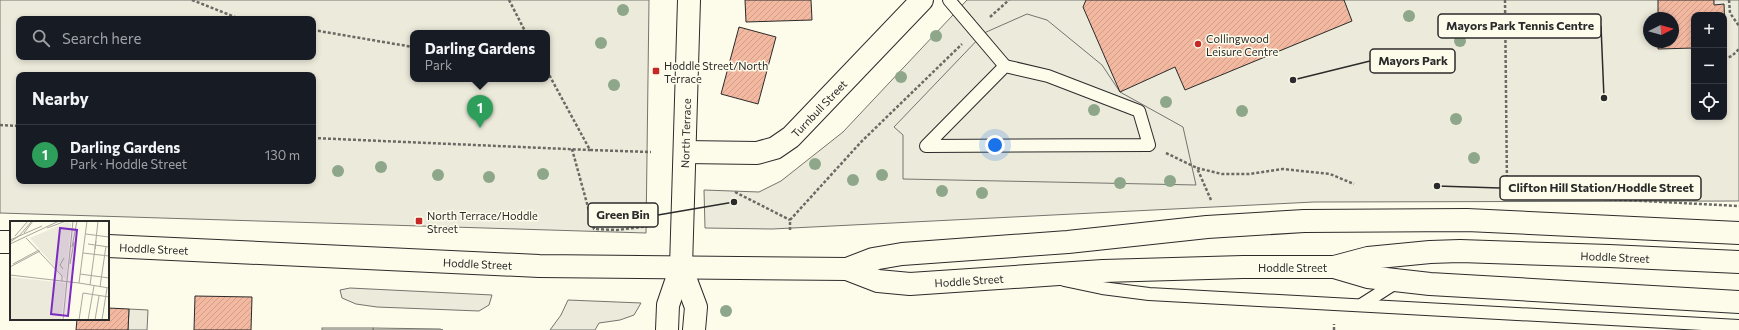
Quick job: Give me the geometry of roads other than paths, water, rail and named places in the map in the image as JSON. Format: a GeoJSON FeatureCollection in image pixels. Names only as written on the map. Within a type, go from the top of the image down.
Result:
{"type":"FeatureCollection","features":[{"type":"Feature","properties":{"kind":"main road","name":"North Terrace"},"geometry":{"type":"LineString","coordinates":[[681,267],[689,0]]}},
{"type":"Feature","properties":{"kind":"main road","name":"Turnbull Street"},"geometry":{"type":"LineString","coordinates":[[685,152],[757,153],[775,148],[791,137],[922,0]]}},
{"type":"Feature","properties":{"kind":"main road","name":"Hoddle Street"},"geometry":{"type":"LineString","coordinates":[[847,269],[873,259],[902,254],[1068,242],[1207,227],[1304,221],[1467,220],[1739,233]]}},
{"type":"Feature","properties":{"kind":"main road","name":"Hoddle Street"},"geometry":{"type":"LineString","coordinates":[[109,246],[539,266],[847,269],[878,281],[899,283],[1174,269],[1334,267],[1368,258],[1400,254],[1460,251],[1739,262]]}},
{"type":"Feature","properties":{"kind":"main road"},"geometry":{"type":"LineString","coordinates":[[667,330],[668,305],[681,267]]}},
{"type":"Feature","properties":{"kind":"main road"},"geometry":{"type":"LineString","coordinates":[[681,267],[696,306],[694,330]]}},
{"type":"Feature","properties":{"kind":"main road"},"geometry":{"type":"LineString","coordinates":[[1334,267],[1368,276],[1399,281],[1739,302]]}},
{"type":"Feature","properties":{"kind":"lane"},"geometry":{"type":"LineString","coordinates":[[949,0],[1005,66],[1048,76],[1139,111],[1149,145],[926,146],[1005,66]]}},
{"type":"Feature","properties":{"kind":"lane"},"geometry":{"type":"LineString","coordinates":[[1045,275],[1124,292],[1739,326]]}},
{"type":"Feature","properties":{"kind":"lane"},"geometry":{"type":"LineString","coordinates":[[1361,305],[1399,281]]}},
{"type":"Feature","properties":{"kind":"place","name":"Collingwood Leisure Centre"},"geometry":{"type":"Point","coordinates":[1198,44]}},
{"type":"Feature","properties":{"kind":"place","name":"Hoddle Street/North Terrace"},"geometry":{"type":"Point","coordinates":[656,71]}},
{"type":"Feature","properties":{"kind":"place","name":"Mayors Park"},"geometry":{"type":"Point","coordinates":[1293,80]}},
{"type":"Feature","properties":{"kind":"place","name":"Mayors Park Tennis Centre"},"geometry":{"type":"Point","coordinates":[1604,98]}},
{"type":"Feature","properties":{"kind":"place","name":"Darling Gardens"},"geometry":{"type":"Point","coordinates":[480,128]}},
{"type":"Feature","properties":{"kind":"place","name":"Clifton Hill Station/Hoddle Street"},"geometry":{"type":"Point","coordinates":[1437,186]}},
{"type":"Feature","properties":{"kind":"place","name":"Green Bin"},"geometry":{"type":"Point","coordinates":[734,202]}},
{"type":"Feature","properties":{"kind":"place","name":"North Terrace/Hoddle Street"},"geometry":{"type":"Point","coordinates":[419,221]}}]}
